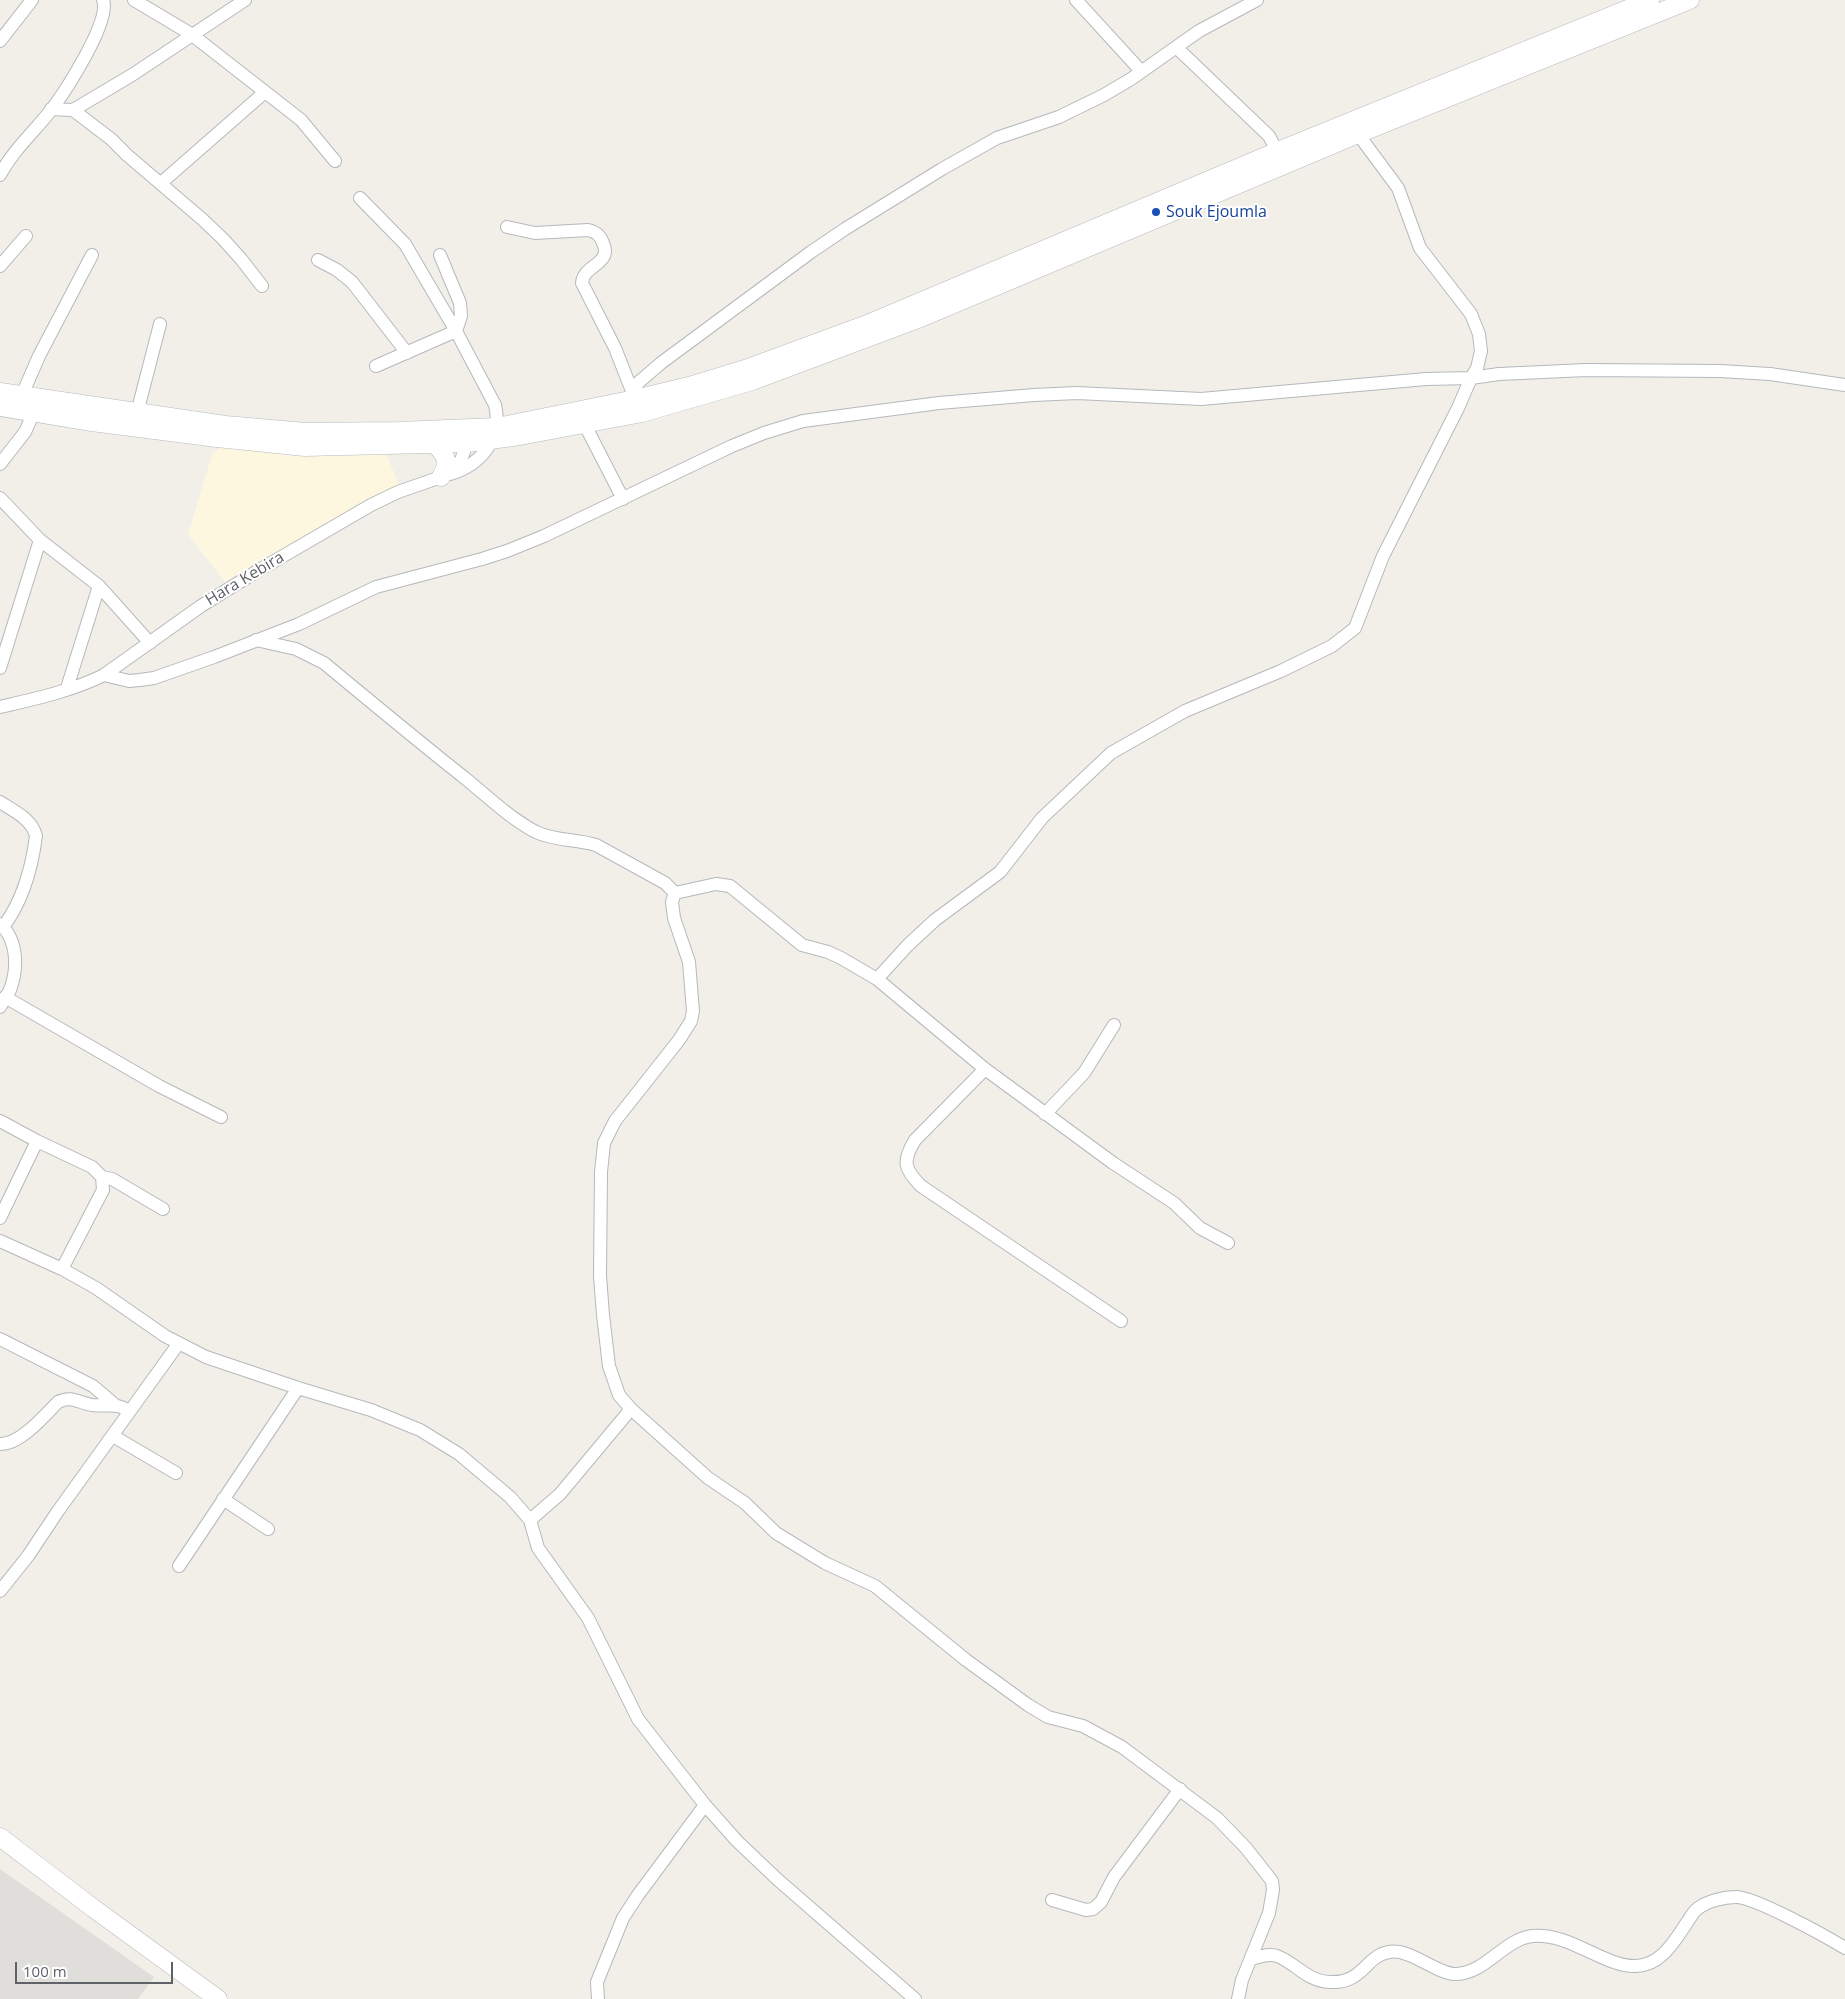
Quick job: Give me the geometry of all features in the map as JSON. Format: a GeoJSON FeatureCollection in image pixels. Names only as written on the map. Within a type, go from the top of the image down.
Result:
{"type":"FeatureCollection","features":[{"type":"Feature","properties":{"kind":"main road"},"geometry":{"type":"LineString","coordinates":[[1281,158],[1358,134],[1465,83],[1650,0]]}},
{"type":"Feature","properties":{"kind":"main road"},"geometry":{"type":"LineString","coordinates":[[495,433],[588,410],[752,381],[1281,158],[1465,83],[1680,2]]}},
{"type":"Feature","properties":{"kind":"main road"},"geometry":{"type":"LineString","coordinates":[[0,392],[225,425],[305,439],[467,436],[585,425],[636,401]]}},
{"type":"Feature","properties":{"kind":"main road"},"geometry":{"type":"LineString","coordinates":[[0,407],[217,438],[435,444],[467,436]]}},
{"type":"Feature","properties":{"kind":"main road"},"geometry":{"type":"LineString","coordinates":[[435,444],[447,461],[447,467],[441,477]]}},
{"type":"Feature","properties":{"kind":"main road"},"geometry":{"type":"LineString","coordinates":[[0,1837],[101,1914],[218,1999]]}},
{"type":"Feature","properties":{"kind":"street"},"geometry":{"type":"LineString","coordinates":[[0,41],[32,0]]}},
{"type":"Feature","properties":{"kind":"street"},"geometry":{"type":"LineString","coordinates":[[0,175],[9,159],[51,109],[74,74],[99,28],[106,8],[103,0]]}},
{"type":"Feature","properties":{"kind":"street"},"geometry":{"type":"LineString","coordinates":[[134,0],[192,34],[301,120],[335,161]]}},
{"type":"Feature","properties":{"kind":"street"},"geometry":{"type":"LineString","coordinates":[[73,110],[245,0]]}},
{"type":"Feature","properties":{"kind":"street"},"geometry":{"type":"LineString","coordinates":[[1076,0],[1141,71]]}},
{"type":"Feature","properties":{"kind":"street"},"geometry":{"type":"LineString","coordinates":[[636,401],[639,382],[661,363],[845,228],[942,168],[997,138],[1045,123],[1083,106],[1124,83],[1200,31],[1256,0]]}},
{"type":"Feature","properties":{"kind":"street"},"geometry":{"type":"LineString","coordinates":[[1176,47],[1269,136],[1281,158]]}},
{"type":"Feature","properties":{"kind":"street"},"geometry":{"type":"LineString","coordinates":[[160,183],[265,92]]}},
{"type":"Feature","properties":{"kind":"street"},"geometry":{"type":"LineString","coordinates":[[51,109],[73,110],[112,138],[127,154],[223,239],[242,258],[262,286]]}},
{"type":"Feature","properties":{"kind":"street"},"geometry":{"type":"LineString","coordinates":[[877,979],[934,920],[1000,872],[1038,822],[1111,753],[1185,711],[1281,671],[1332,646],[1355,628],[1383,556],[1458,408],[1480,360],[1479,334],[1471,314],[1420,248],[1398,188],[1358,134]]}},
{"type":"Feature","properties":{"kind":"street"},"geometry":{"type":"LineString","coordinates":[[360,198],[405,244],[456,331],[495,405],[498,415],[495,433],[474,464],[466,469],[441,477]]}},
{"type":"Feature","properties":{"kind":"street"},"geometry":{"type":"LineString","coordinates":[[507,227],[535,233],[588,230],[596,232],[600,237],[606,252],[604,258],[582,277],[582,283],[615,348],[636,401]]}},
{"type":"Feature","properties":{"kind":"street"},"geometry":{"type":"LineString","coordinates":[[0,266],[26,236]]}},
{"type":"Feature","properties":{"kind":"street"},"geometry":{"type":"LineString","coordinates":[[376,366],[456,331],[461,316],[460,303],[440,254]]}},
{"type":"Feature","properties":{"kind":"street"},"geometry":{"type":"LineString","coordinates":[[22,395],[39,356],[92,255]]}},
{"type":"Feature","properties":{"kind":"street"},"geometry":{"type":"LineString","coordinates":[[318,260],[338,270],[352,282],[407,353]]}},
{"type":"Feature","properties":{"kind":"street"},"geometry":{"type":"LineString","coordinates":[[137,413],[160,324]]}},
{"type":"Feature","properties":{"kind":"street"},"geometry":{"type":"LineString","coordinates":[[1480,360],[1494,375]]}},
{"type":"Feature","properties":{"kind":"street"},"geometry":{"type":"LineString","coordinates":[[104,675],[129,681],[154,678],[214,658],[299,624],[376,587],[507,551],[624,498],[723,450],[764,433],[804,421],[939,403],[1069,393],[1201,399],[1426,380],[1604,369],[1770,374],[1845,385]]}},
{"type":"Feature","properties":{"kind":"street"},"geometry":{"type":"LineString","coordinates":[[0,464],[25,432],[34,412]]}},
{"type":"Feature","properties":{"kind":"street"},"geometry":{"type":"LineString","coordinates":[[585,425],[624,498]]}},
{"type":"Feature","properties":{"kind":"street","name":"Hara Kebira"},"geometry":{"type":"LineString","coordinates":[[0,707],[51,695],[104,675],[227,589],[353,515],[398,492],[441,477],[455,468],[461,460],[467,436]]}},
{"type":"Feature","properties":{"kind":"street"},"geometry":{"type":"LineString","coordinates":[[0,498],[40,540],[99,586],[150,643]]}},
{"type":"Feature","properties":{"kind":"street"},"geometry":{"type":"LineString","coordinates":[[0,668],[40,540]]}},
{"type":"Feature","properties":{"kind":"street"},"geometry":{"type":"LineString","coordinates":[[67,688],[99,586]]}},
{"type":"Feature","properties":{"kind":"street"},"geometry":{"type":"LineString","coordinates":[[256,640],[296,649],[324,663],[523,824],[537,832],[550,836],[596,845],[665,883],[675,893]]}},
{"type":"Feature","properties":{"kind":"street"},"geometry":{"type":"LineString","coordinates":[[0,802],[28,820],[34,828],[36,836],[25,884],[10,917],[2,925],[13,942],[16,958],[10,990],[3,1002],[221,1117]]}},
{"type":"Feature","properties":{"kind":"street"},"geometry":{"type":"LineString","coordinates":[[675,893],[716,884],[730,886],[802,945],[835,955],[877,979],[985,1069],[1113,1163],[1174,1203],[1200,1228],[1228,1244]]}},
{"type":"Feature","properties":{"kind":"street"},"geometry":{"type":"LineString","coordinates":[[675,893],[672,902],[674,918],[689,962],[693,1011],[691,1022],[680,1040],[615,1121],[604,1143],[601,1172],[600,1276],[606,1354],[615,1385],[631,1409],[708,1478],[745,1503],[776,1533],[825,1563],[875,1586],[966,1660],[1040,1713],[1083,1726],[1122,1747],[1217,1818],[1246,1848],[1272,1881],[1273,1890],[1269,1913],[1242,1980],[1238,1999]]}},
{"type":"Feature","properties":{"kind":"street"},"geometry":{"type":"LineString","coordinates":[[1045,1114],[1084,1073],[1114,1025]]}},
{"type":"Feature","properties":{"kind":"street"},"geometry":{"type":"LineString","coordinates":[[985,1069],[915,1140],[908,1151],[906,1166],[921,1186],[1121,1321]]}},
{"type":"Feature","properties":{"kind":"street"},"geometry":{"type":"LineString","coordinates":[[0,1121],[92,1167],[102,1177],[112,1179],[163,1209]]}},
{"type":"Feature","properties":{"kind":"street"},"geometry":{"type":"LineString","coordinates":[[0,1218],[37,1141]]}},
{"type":"Feature","properties":{"kind":"street"},"geometry":{"type":"LineString","coordinates":[[62,1270],[102,1190],[102,1177]]}},
{"type":"Feature","properties":{"kind":"street"},"geometry":{"type":"LineString","coordinates":[[0,1241],[96,1288],[146,1325],[206,1357],[371,1410],[420,1430],[459,1454],[510,1497],[530,1520],[538,1548],[588,1618],[638,1719],[705,1805],[737,1841],[777,1879],[915,1999]]}},
{"type":"Feature","properties":{"kind":"street"},"geometry":{"type":"LineString","coordinates":[[0,1339],[87,1383],[114,1404],[130,1411]]}},
{"type":"Feature","properties":{"kind":"street"},"geometry":{"type":"LineString","coordinates":[[0,1591],[28,1556],[179,1343]]}},
{"type":"Feature","properties":{"kind":"street"},"geometry":{"type":"LineString","coordinates":[[179,1566],[298,1388]]}},
{"type":"Feature","properties":{"kind":"street"},"geometry":{"type":"LineString","coordinates":[[0,1444],[13,1441],[24,1434],[64,1398],[70,1398],[90,1405],[114,1404]]}},
{"type":"Feature","properties":{"kind":"street"},"geometry":{"type":"LineString","coordinates":[[530,1520],[560,1494],[631,1409]]}},
{"type":"Feature","properties":{"kind":"street"},"geometry":{"type":"LineString","coordinates":[[113,1436],[176,1473]]}},
{"type":"Feature","properties":{"kind":"street"},"geometry":{"type":"LineString","coordinates":[[224,1499],[268,1529]]}},
{"type":"Feature","properties":{"kind":"street"},"geometry":{"type":"LineString","coordinates":[[1052,1900],[1086,1910],[1093,1909],[1101,1902],[1114,1877],[1180,1789]]}},
{"type":"Feature","properties":{"kind":"street"},"geometry":{"type":"LineString","coordinates":[[598,1999],[597,1982],[623,1918],[705,1805]]}},
{"type":"Feature","properties":{"kind":"street"},"geometry":{"type":"LineString","coordinates":[[1251,1959],[1270,1955],[1278,1956],[1312,1978],[1332,1982],[1351,1979],[1379,1956],[1389,1952],[1399,1952],[1453,1975],[1470,1971],[1483,1965],[1516,1942],[1530,1936],[1545,1936],[1579,1946],[1619,1963],[1645,1966],[1669,1949],[1696,1909],[1715,1900],[1739,1897],[1771,1910],[1845,1948]]}},
{"type":"Feature","properties":{"kind":"shaded area"},"geometry":{"type":"Polygon","coordinates":[[[223,447],[298,456],[386,454],[399,485],[225,582],[188,534],[213,452],[223,447]]]}},
{"type":"Feature","properties":{"kind":"shaded area"},"geometry":{"type":"Polygon","coordinates":[[[0,1869],[154,1977],[138,1999],[0,1999],[0,1869]]]}},
{"type":"Feature","properties":{"kind":"place","name":"Souk Ejoumla"},"geometry":{"type":"Point","coordinates":[1156,212]}}]}
